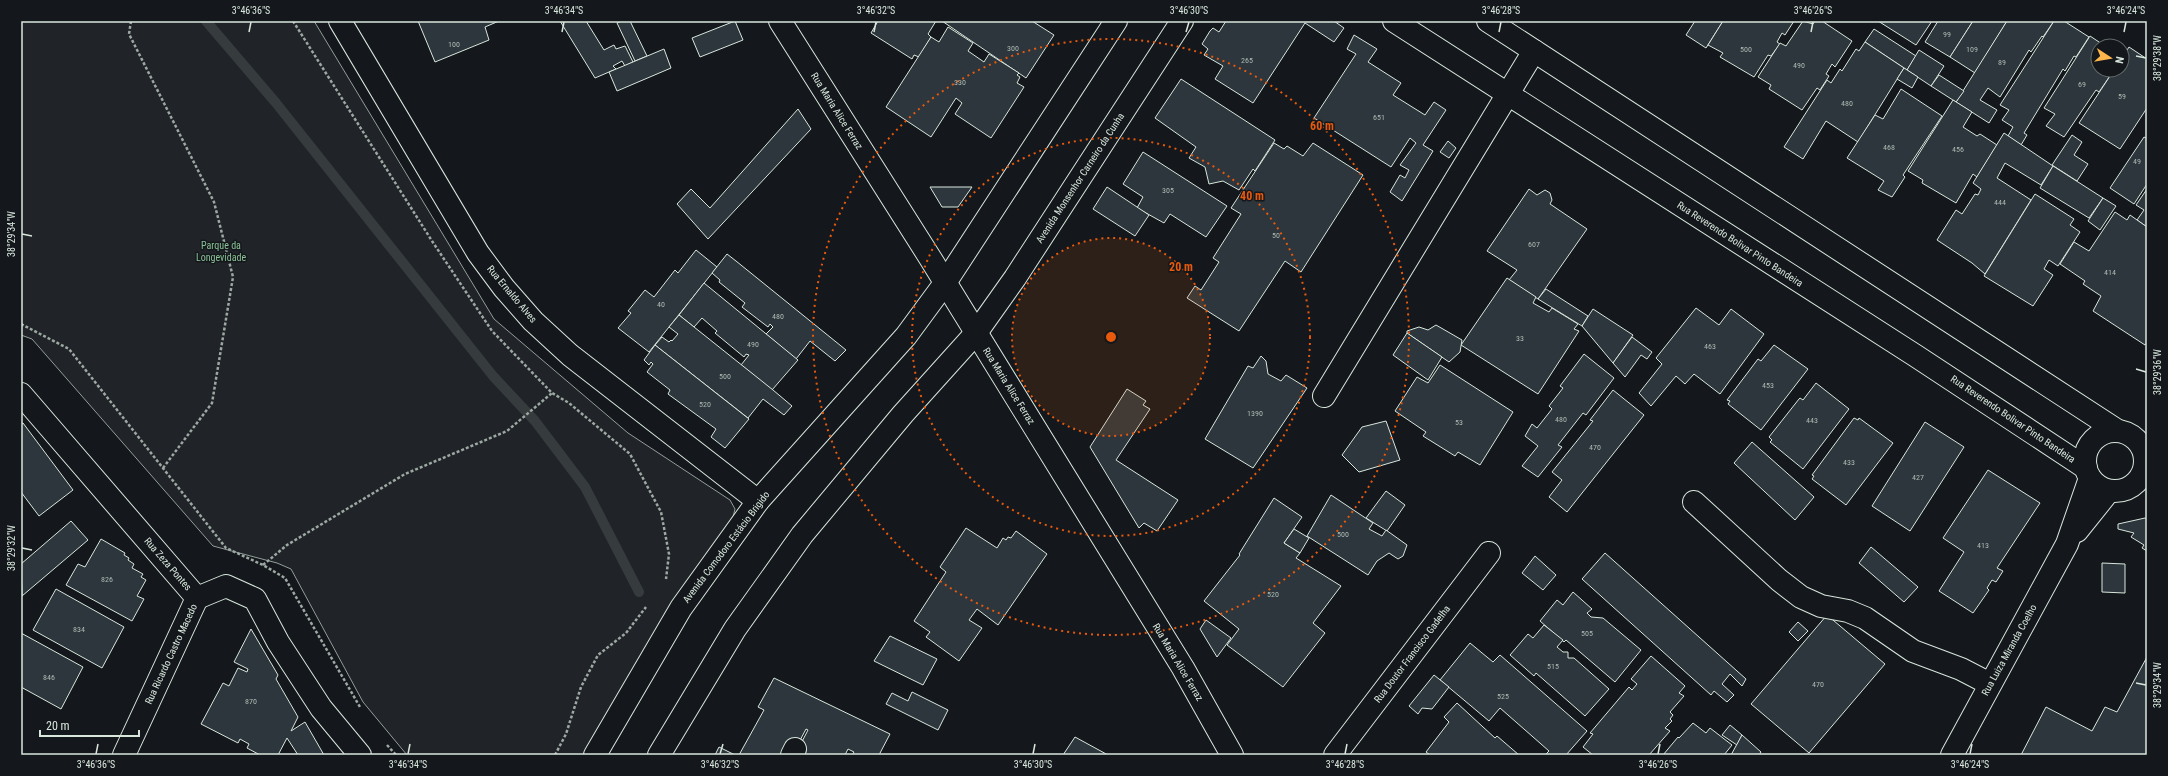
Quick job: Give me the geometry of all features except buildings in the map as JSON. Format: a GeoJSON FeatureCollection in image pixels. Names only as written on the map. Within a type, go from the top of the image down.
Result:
{"type":"FeatureCollection","features":[{"type":"Feature","properties":{"kind":"street","name":"Rua Ernaldo Alves"},"geometry":{"type":"LineString","coordinates":[[340,21],[478,253],[504,288],[533,321],[570,355],[758,501]]}},
{"type":"Feature","properties":{"kind":"street","name":"Rua Maria Alice Ferraz"},"geometry":{"type":"LineString","coordinates":[[780,21],[945,283],[1183,668],[1232,755]]}},
{"type":"Feature","properties":{"kind":"street"},"geometry":{"type":"LineString","coordinates":[[945,283],[1116,21]]}},
{"type":"Feature","properties":{"kind":"street","name":"Avenida Monsenhor Carneiro da Cunha"},"geometry":{"type":"LineString","coordinates":[[976,333],[1015,278],[1182,21]]}},
{"type":"Feature","properties":{"kind":"street","name":"Rua Reverendo Bolivar Pinto Bandeira"},"geometry":{"type":"LineString","coordinates":[[1394,21],[1916,356],[2088,473]]}},
{"type":"Feature","properties":{"kind":"street"},"geometry":{"type":"LineString","coordinates":[[1488,21],[2131,429],[2139,441],[2145,457],[2140,490],[2109,491],[2098,486],[2088,473],[2086,457],[2089,446],[2097,437],[2107,432],[2131,429]]}},
{"type":"Feature","properties":{"kind":"street"},"geometry":{"type":"LineString","coordinates":[[1324,396],[1534,51]]}},
{"type":"Feature","properties":{"kind":"street","name":"Avenida Comodoro Estácio Brigido"},"geometry":{"type":"LineString","coordinates":[[594,755],[681,608],[758,501],[906,336],[945,283]]}},
{"type":"Feature","properties":{"kind":"street"},"geometry":{"type":"LineString","coordinates":[[659,755],[735,629],[802,535],[903,414],[976,333]]}},
{"type":"Feature","properties":{"kind":"street","name":"Rua Zeza Pontes"},"geometry":{"type":"LineString","coordinates":[[21,394],[197,598],[226,586],[255,599],[278,642],[321,708],[360,755]]}},
{"type":"Feature","properties":{"kind":"street","name":"Rua Luiza Miranda Coelho"},"geometry":{"type":"LineString","coordinates":[[2067,544],[2088,473]]}},
{"type":"Feature","properties":{"kind":"street","name":"Rua Luiza Miranda Coelho"},"geometry":{"type":"LineString","coordinates":[[1952,755],[2067,544],[2109,491]]}},
{"type":"Feature","properties":{"kind":"street"},"geometry":{"type":"LineString","coordinates":[[1694,502],[1778,580],[1801,597],[1822,606],[1848,611],[1865,618],[1913,652],[1961,668],[1990,684]]}},
{"type":"Feature","properties":{"kind":"street","name":"Rua Doutor Francisco Gadelha"},"geometry":{"type":"LineString","coordinates":[[1335,755],[1489,553]]}},
{"type":"Feature","properties":{"kind":"street","name":"Rua Ricardo Castro Macedo"},"geometry":{"type":"LineString","coordinates":[[124,755],[197,598]]}},
{"type":"Feature","properties":{"kind":"path"},"geometry":{"type":"LineString","coordinates":[[131,21],[129,34],[214,202],[233,277],[212,403],[164,468]]}},
{"type":"Feature","properties":{"kind":"path"},"geometry":{"type":"LineString","coordinates":[[21,324],[69,349],[226,548],[263,565],[285,578],[361,709]]}},
{"type":"Feature","properties":{"kind":"path"},"geometry":{"type":"LineString","coordinates":[[263,565],[287,545],[405,474],[507,431],[552,393]]}},
{"type":"Feature","properties":{"kind":"path"},"geometry":{"type":"LineString","coordinates":[[661,512],[669,554],[665,583]]}},
{"type":"Feature","properties":{"kind":"path"},"geometry":{"type":"LineString","coordinates":[[555,755],[566,734],[581,687],[598,655],[626,633],[650,602]]}},
{"type":"Feature","properties":{"kind":"path"},"geometry":{"type":"LineString","coordinates":[[382,739],[396,755]]}},
{"type":"Feature","properties":{"kind":"green space","name":"Parque da Longevidade"},"geometry":{"type":"Polygon","coordinates":[[[21,21],[314,21],[494,319],[628,433],[730,500],[735,509],[733,517],[589,755],[407,755],[363,702],[291,569],[277,563],[213,546],[32,339],[21,335],[21,21]]]}},
{"type":"Feature","properties":{"kind":"waterway"},"geometry":{"type":"LineString","coordinates":[[206,21],[276,103],[493,376],[535,421],[585,487],[639,592]]}}]}
